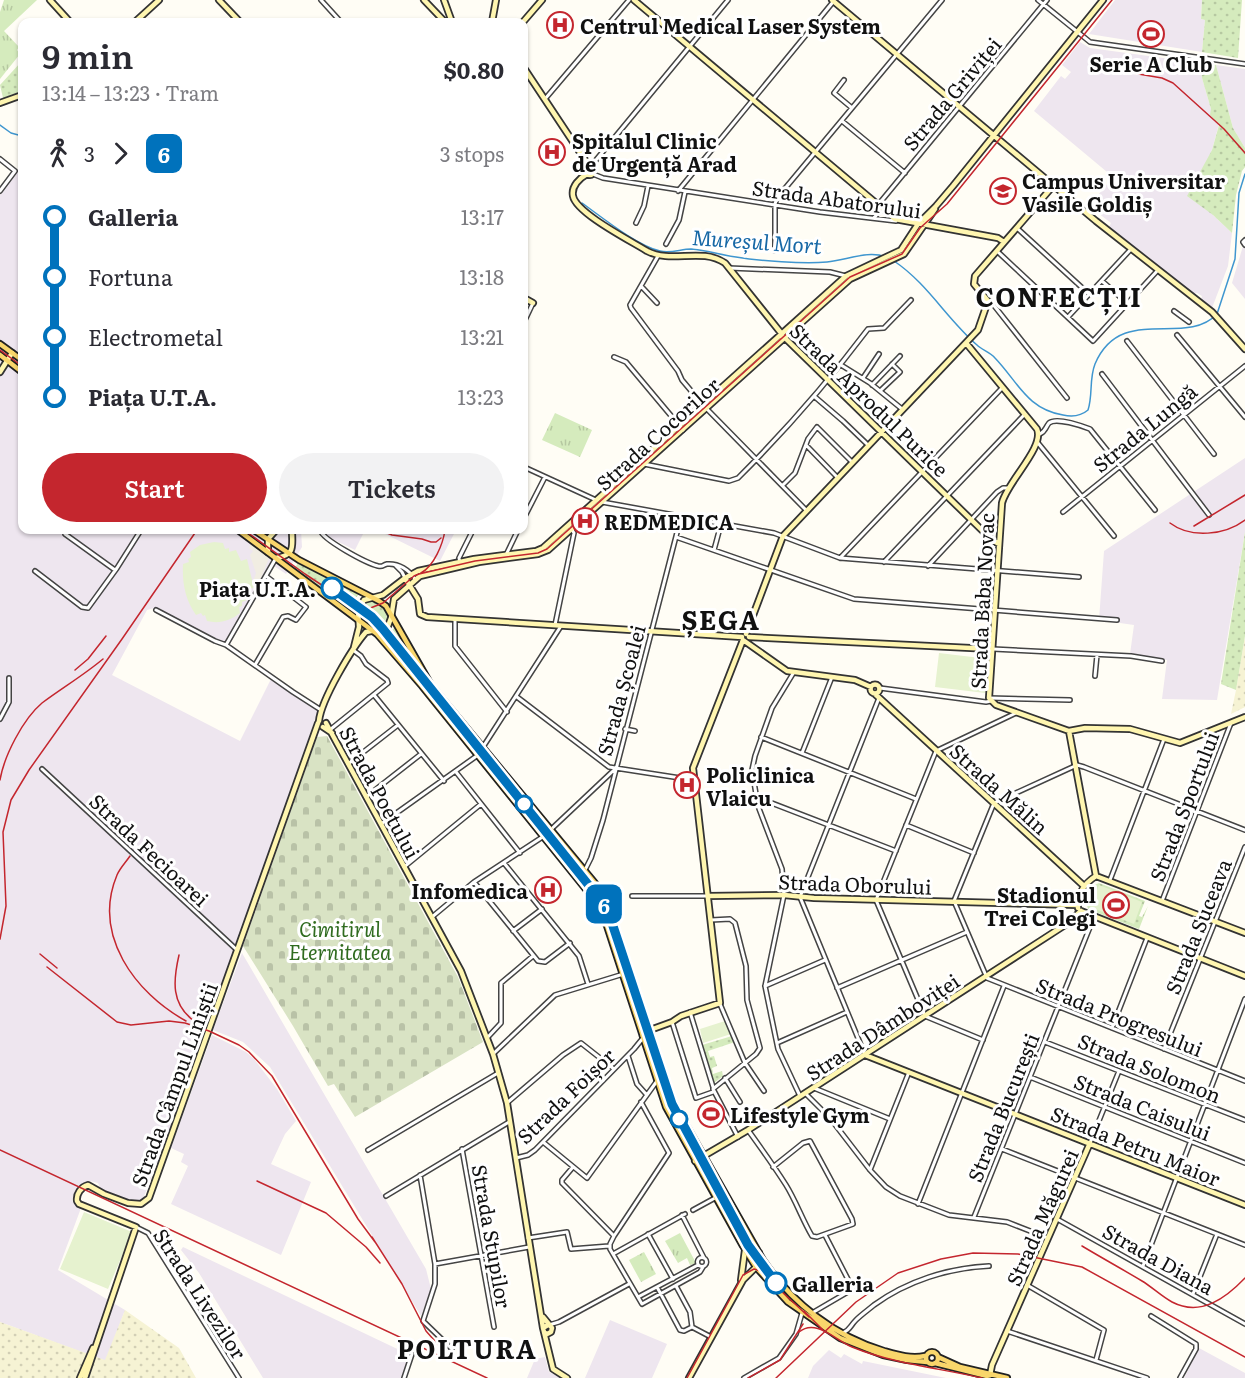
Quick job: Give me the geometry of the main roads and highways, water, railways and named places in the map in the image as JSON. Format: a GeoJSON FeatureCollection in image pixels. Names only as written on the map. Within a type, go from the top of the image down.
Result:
{"type":"FeatureCollection","features":[{"type":"Feature","properties":{"kind":"main road"},"geometry":{"type":"LineString","coordinates":[[0,344],[18,357]]}},
{"type":"Feature","properties":{"kind":"main road"},"geometry":{"type":"LineString","coordinates":[[0,355],[18,369]]}},
{"type":"Feature","properties":{"kind":"main road"},"geometry":{"type":"LineString","coordinates":[[243,534],[373,630],[422,686],[598,905],[607,926],[668,1113],[756,1267],[777,1292],[802,1313],[840,1338],[860,1347],[897,1358],[926,1359]]}},
{"type":"Feature","properties":{"kind":"main road"},"geometry":{"type":"LineString","coordinates":[[260,534],[320,572],[383,603],[392,614],[425,676],[585,870],[607,902],[668,1090],[677,1109],[759,1253],[781,1283],[812,1314],[852,1340],[906,1357],[926,1359],[935,1364],[990,1375]]}},
{"type":"Feature","properties":{"kind":"main road"},"geometry":{"type":"LineString","coordinates":[[926,1359],[928,1352],[933,1351],[938,1357],[960,1366],[1007,1378]]}},
{"type":"Feature","properties":{"kind":"main road"},"geometry":{"type":"LineString","coordinates":[[935,1364],[938,1357]]}},
{"type":"Feature","properties":{"kind":"waterway"},"geometry":{"type":"LineString","coordinates":[[0,125],[18,135]]}},
{"type":"Feature","properties":{"kind":"waterway","name":"Mureșul Mort"},"geometry":{"type":"LineString","coordinates":[[582,203],[630,237],[664,252],[691,249],[769,261],[794,262],[827,262],[861,255],[886,257],[917,280],[966,335],[995,358],[1032,401],[1051,412],[1073,416],[1088,410],[1095,364],[1106,346],[1121,335],[1137,330],[1188,328],[1204,323],[1217,314],[1235,259],[1239,193],[1245,174]]}},
{"type":"Feature","properties":{"kind":"tram line"},"geometry":{"type":"LineString","coordinates":[[305,574],[352,605],[368,609],[383,603],[419,574],[475,561],[538,553],[547,549],[850,277],[902,254],[920,228],[947,204],[1112,0]]}},
{"type":"Feature","properties":{"kind":"tram line"},"geometry":{"type":"LineString","coordinates":[[0,350],[18,363]]}},
{"type":"Feature","properties":{"kind":"tram line"},"geometry":{"type":"LineString","coordinates":[[250,534],[312,579]]}},
{"type":"Feature","properties":{"kind":"tram line"},"geometry":{"type":"LineString","coordinates":[[390,534],[431,542],[436,542],[441,538]]}},
{"type":"Feature","properties":{"kind":"tram line"},"geometry":{"type":"LineString","coordinates":[[421,573],[426,570],[437,554],[444,534]]}},
{"type":"Feature","properties":{"kind":"tram line","name":"6"},"geometry":{"type":"LineString","coordinates":[[332,588],[377,622],[603,903],[611,920],[672,1104],[692,1145],[748,1245],[776,1283]]}},
{"type":"Feature","properties":{"kind":"tram line"},"geometry":{"type":"LineString","coordinates":[[353,609],[373,623],[402,657],[599,901],[610,924],[673,1112],[757,1263],[780,1290],[809,1317]]}},
{"type":"Feature","properties":{"kind":"tram line"},"geometry":{"type":"LineString","coordinates":[[687,1378],[743,1275],[754,1269],[767,1273]]}},
{"type":"Feature","properties":{"kind":"tram line"},"geometry":{"type":"LineString","coordinates":[[804,1311],[823,1330]]}},
{"type":"Feature","properties":{"kind":"tram line"},"geometry":{"type":"LineString","coordinates":[[748,1378],[780,1360],[803,1324]]}},
{"type":"Feature","properties":{"kind":"tram line"},"geometry":{"type":"LineString","coordinates":[[799,1332],[812,1327],[868,1353],[900,1362],[982,1378]]}},
{"type":"Feature","properties":{"kind":"railway"},"geometry":{"type":"LineString","coordinates":[[1109,69],[1162,78],[1173,83],[1224,129],[1245,153]]}},
{"type":"Feature","properties":{"kind":"railway"},"geometry":{"type":"LineString","coordinates":[[1194,526],[1245,495]]}},
{"type":"Feature","properties":{"kind":"railway"},"geometry":{"type":"LineString","coordinates":[[1170,523],[1188,531],[1208,533],[1228,529],[1245,520]]}},
{"type":"Feature","properties":{"kind":"railway"},"geometry":{"type":"LineString","coordinates":[[0,939],[6,906],[3,832],[11,800],[29,770],[194,534]]}},
{"type":"Feature","properties":{"kind":"railway"},"geometry":{"type":"LineString","coordinates":[[75,670],[88,659],[106,636]]}},
{"type":"Feature","properties":{"kind":"railway"},"geometry":{"type":"LineString","coordinates":[[0,780],[15,738],[28,718],[42,703],[103,659]]}},
{"type":"Feature","properties":{"kind":"railway"},"geometry":{"type":"LineString","coordinates":[[130,856],[117,875],[111,897],[110,919],[114,940],[123,960],[150,995],[186,1021]]}},
{"type":"Feature","properties":{"kind":"railway"},"geometry":{"type":"LineString","coordinates":[[40,954],[57,968]]}},
{"type":"Feature","properties":{"kind":"railway"},"geometry":{"type":"LineString","coordinates":[[179,955],[175,983],[178,1000],[181,1007],[194,1021]]}},
{"type":"Feature","properties":{"kind":"railway"},"geometry":{"type":"LineString","coordinates":[[47,967],[117,1022],[131,1025],[169,1021],[185,1023],[209,1031],[249,1052],[272,1076],[358,1219],[375,1242]]}},
{"type":"Feature","properties":{"kind":"railway"},"geometry":{"type":"LineString","coordinates":[[0,1150],[487,1378]]}},
{"type":"Feature","properties":{"kind":"railway"},"geometry":{"type":"LineString","coordinates":[[257,1181],[326,1213],[366,1247],[380,1263]]}},
{"type":"Feature","properties":{"kind":"railway"},"geometry":{"type":"LineString","coordinates":[[372,1237],[402,1284],[426,1331],[449,1357]]}},
{"type":"Feature","properties":{"kind":"railway"},"geometry":{"type":"LineString","coordinates":[[1082,1246],[1142,1281],[1168,1300],[1183,1306],[1203,1306],[1212,1303],[1230,1292],[1245,1278]]}},
{"type":"Feature","properties":{"kind":"railway"},"geometry":{"type":"LineString","coordinates":[[776,1378],[856,1302],[898,1273],[941,1259],[973,1253],[1018,1254],[1082,1267],[1245,1357]]}},
{"type":"Feature","properties":{"kind":"place","name":"Centrul Medical Laser System"},"geometry":{"type":"Point","coordinates":[560,25]}},
{"type":"Feature","properties":{"kind":"place","name":"Serie A Club"},"geometry":{"type":"Point","coordinates":[1151,34]}},
{"type":"Feature","properties":{"kind":"place","name":"Spitalul Clinic de Urgență Arad"},"geometry":{"type":"Point","coordinates":[552,152]}},
{"type":"Feature","properties":{"kind":"place","name":"Campus Universitar Vasile Goldiș"},"geometry":{"type":"Point","coordinates":[1003,191]}},
{"type":"Feature","properties":{"kind":"place","name":"REDMEDICA"},"geometry":{"type":"Point","coordinates":[585,521]}},
{"type":"Feature","properties":{"kind":"place","name":"Piața U.T.A."},"geometry":{"type":"Point","coordinates":[332,588]}},
{"type":"Feature","properties":{"kind":"place","name":"Policlinica Vlaicu"},"geometry":{"type":"Point","coordinates":[687,785]}},
{"type":"Feature","properties":{"kind":"place","name":"Infomedica"},"geometry":{"type":"Point","coordinates":[548,890]}},
{"type":"Feature","properties":{"kind":"place","name":"Stadionul Trei Colegi"},"geometry":{"type":"Point","coordinates":[1116,905]}},
{"type":"Feature","properties":{"kind":"place","name":"Lifestyle Gym"},"geometry":{"type":"Point","coordinates":[711,1114]}},
{"type":"Feature","properties":{"kind":"place","name":"Galleria"},"geometry":{"type":"Point","coordinates":[776,1283]}},
{"type":"Feature","properties":{"kind":"district","name":"CONFECȚII"},"geometry":{"type":"Point","coordinates":[1059,295]}},
{"type":"Feature","properties":{"kind":"district","name":"ȘEGA"},"geometry":{"type":"Point","coordinates":[721,618]}},
{"type":"Feature","properties":{"kind":"district","name":"POLTURA"},"geometry":{"type":"Point","coordinates":[467,1347]}},
{"type":"Feature","properties":{"kind":"park label","name":"Cimitirul Eternitatea"},"geometry":{"type":"Point","coordinates":[340,940]}}]}
